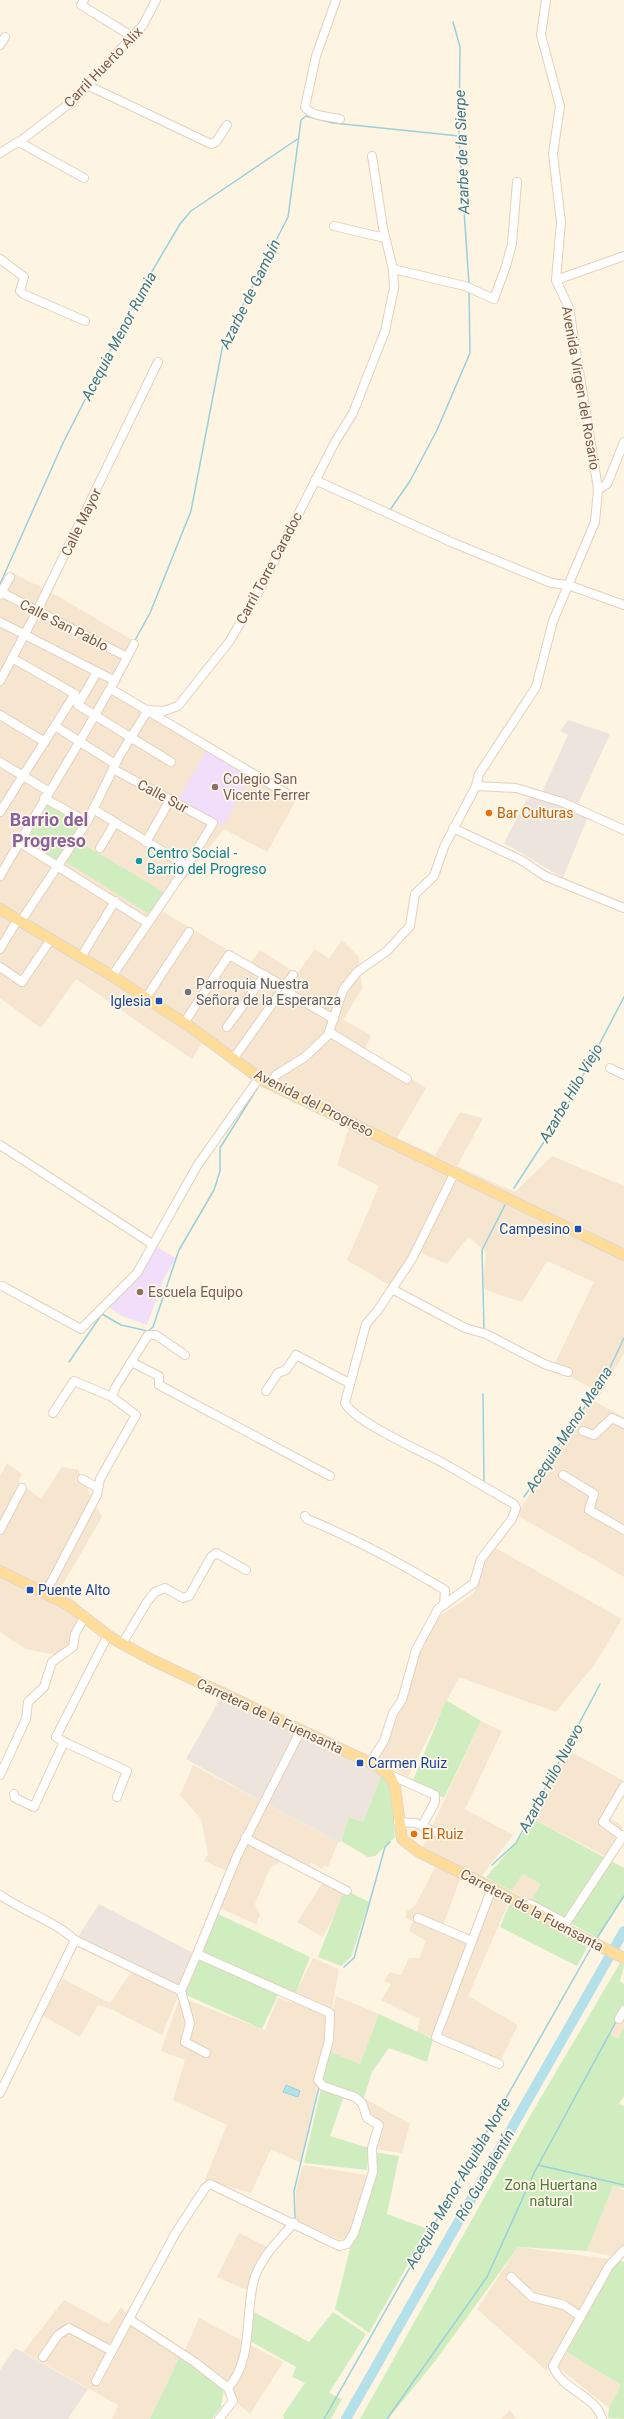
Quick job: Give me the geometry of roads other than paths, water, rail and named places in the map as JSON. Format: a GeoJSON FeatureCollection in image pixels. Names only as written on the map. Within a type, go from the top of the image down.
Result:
{"type":"FeatureCollection","features":[{"type":"Feature","properties":{"kind":"main road","name":"Avenida del Progreso"},"geometry":{"type":"LineString","coordinates":[[0,908],[51,938],[184,1022],[259,1078],[624,1255]]}},
{"type":"Feature","properties":{"kind":"main road","name":"Carretera de la Fuensanta"},"geometry":{"type":"LineString","coordinates":[[0,1570],[85,1616],[108,1635],[122,1644],[217,1693],[301,1730],[370,1763],[385,1772],[390,1776],[395,1787],[398,1822],[402,1839],[416,1851],[492,1888],[624,1958]]}},
{"type":"Feature","properties":{"kind":"street"},"geometry":{"type":"LineString","coordinates":[[84,0],[81,5],[133,36]]}},
{"type":"Feature","properties":{"kind":"street","name":"Carril Huerto Alix"},"geometry":{"type":"LineString","coordinates":[[2,148],[19,142],[70,104],[133,36],[145,21],[156,0]]}},
{"type":"Feature","properties":{"kind":"street"},"geometry":{"type":"LineString","coordinates":[[336,0],[316,56],[305,107],[308,111],[315,114],[340,119]]}},
{"type":"Feature","properties":{"kind":"street","name":"Avenida Virgen del Rosario"},"geometry":{"type":"LineString","coordinates":[[329,1032],[342,990],[357,972],[387,951],[410,926],[415,894],[434,876],[454,828],[476,786],[478,774],[536,687],[553,621],[595,522],[598,490],[569,308],[556,280],[561,222],[553,154],[560,106],[541,35],[546,0]]}},
{"type":"Feature","properties":{"kind":"street"},"geometry":{"type":"LineString","coordinates":[[0,45],[5,37]]}},
{"type":"Feature","properties":{"kind":"street"},"geometry":{"type":"LineString","coordinates":[[87,85],[211,144],[216,142],[227,125]]}},
{"type":"Feature","properties":{"kind":"street"},"geometry":{"type":"LineString","coordinates":[[19,142],[84,178]]}},
{"type":"Feature","properties":{"kind":"street","name":"Carril Torre Caradoc"},"geometry":{"type":"LineString","coordinates":[[148,710],[164,710],[178,706],[229,642],[256,595],[315,480],[353,413],[385,331],[394,288],[393,269],[385,238],[372,156]]}},
{"type":"Feature","properties":{"kind":"street"},"geometry":{"type":"LineString","coordinates":[[393,269],[465,286],[494,299],[512,244],[517,182]]}},
{"type":"Feature","properties":{"kind":"street"},"geometry":{"type":"LineString","coordinates":[[334,226],[385,238]]}},
{"type":"Feature","properties":{"kind":"street"},"geometry":{"type":"LineString","coordinates":[[556,280],[624,256]]}},
{"type":"Feature","properties":{"kind":"street"},"geometry":{"type":"LineString","coordinates":[[0,259],[24,277],[20,291],[23,294],[85,321]]}},
{"type":"Feature","properties":{"kind":"street","name":"Calle Mayor"},"geometry":{"type":"LineString","coordinates":[[0,681],[37,611],[158,362]]}},
{"type":"Feature","properties":{"kind":"street"},"geometry":{"type":"LineString","coordinates":[[598,490],[607,484],[624,442]]}},
{"type":"Feature","properties":{"kind":"street"},"geometry":{"type":"LineString","coordinates":[[315,480],[451,542],[551,583],[568,585],[624,605]]}},
{"type":"Feature","properties":{"kind":"street"},"geometry":{"type":"LineString","coordinates":[[1,594],[10,577]]}},
{"type":"Feature","properties":{"kind":"street","name":"Calle San Pablo"},"geometry":{"type":"LineString","coordinates":[[1,594],[127,657]]}},
{"type":"Feature","properties":{"kind":"street"},"geometry":{"type":"LineString","coordinates":[[0,622],[97,672],[148,710],[289,795]]}},
{"type":"Feature","properties":{"kind":"street"},"geometry":{"type":"LineString","coordinates":[[0,876],[46,794],[113,685],[134,644]]}},
{"type":"Feature","properties":{"kind":"street"},"geometry":{"type":"LineString","coordinates":[[12,658],[75,694],[78,705],[171,762]]}},
{"type":"Feature","properties":{"kind":"street"},"geometry":{"type":"LineString","coordinates":[[78,705],[97,672]]}},
{"type":"Feature","properties":{"kind":"street"},"geometry":{"type":"LineString","coordinates":[[0,812],[75,694]]}},
{"type":"Feature","properties":{"kind":"street"},"geometry":{"type":"LineString","coordinates":[[0,949],[87,822],[114,767],[148,710]]}},
{"type":"Feature","properties":{"kind":"street"},"geometry":{"type":"LineString","coordinates":[[0,714],[45,742]]}},
{"type":"Feature","properties":{"kind":"street","name":"Calle Sur"},"geometry":{"type":"LineString","coordinates":[[55,726],[79,741],[114,767],[170,800],[214,823],[187,866]]}},
{"type":"Feature","properties":{"kind":"street"},"geometry":{"type":"LineString","coordinates":[[0,762],[24,775],[46,794],[87,822]]}},
{"type":"Feature","properties":{"kind":"street"},"geometry":{"type":"LineString","coordinates":[[476,786],[516,788],[562,802],[624,830]]}},
{"type":"Feature","properties":{"kind":"street"},"geometry":{"type":"LineString","coordinates":[[146,842],[170,800]]}},
{"type":"Feature","properties":{"kind":"street"},"geometry":{"type":"LineString","coordinates":[[93,809],[187,866],[112,976]]}},
{"type":"Feature","properties":{"kind":"street"},"geometry":{"type":"LineString","coordinates":[[100,848],[115,822]]}},
{"type":"Feature","properties":{"kind":"street"},"geometry":{"type":"LineString","coordinates":[[454,828],[521,860],[545,876],[624,908]]}},
{"type":"Feature","properties":{"kind":"street"},"geometry":{"type":"LineString","coordinates":[[19,842],[148,923]]}},
{"type":"Feature","properties":{"kind":"street"},"geometry":{"type":"LineString","coordinates":[[80,957],[115,902]]}},
{"type":"Feature","properties":{"kind":"street"},"geometry":{"type":"LineString","coordinates":[[146,998],[189,932]]}},
{"type":"Feature","properties":{"kind":"street"},"geometry":{"type":"LineString","coordinates":[[0,967],[22,982],[51,938]]}},
{"type":"Feature","properties":{"kind":"street"},"geometry":{"type":"LineString","coordinates":[[184,1022],[228,955],[285,987],[292,995],[334,1019]]}},
{"type":"Feature","properties":{"kind":"street"},"geometry":{"type":"LineString","coordinates":[[227,1027],[265,975]]}},
{"type":"Feature","properties":{"kind":"street"},"geometry":{"type":"LineString","coordinates":[[233,1059],[293,976]]}},
{"type":"Feature","properties":{"kind":"street"},"geometry":{"type":"LineString","coordinates":[[270,1084],[276,1075],[305,1057],[329,1032],[407,1079]]}},
{"type":"Feature","properties":{"kind":"street"},"geometry":{"type":"LineString","coordinates":[[610,1068],[624,1075]]}},
{"type":"Feature","properties":{"kind":"street"},"geometry":{"type":"LineString","coordinates":[[2,1286],[81,1329],[138,1273],[152,1244],[197,1166],[259,1078]]}},
{"type":"Feature","properties":{"kind":"street"},"geometry":{"type":"LineString","coordinates":[[0,1145],[152,1244]]}},
{"type":"Feature","properties":{"kind":"street"},"geometry":{"type":"LineString","coordinates":[[370,1763],[384,1741],[393,1712],[402,1700],[416,1650],[438,1609],[474,1583],[481,1559],[512,1519],[516,1508],[514,1504],[349,1410],[345,1403],[349,1383],[366,1324],[412,1259],[455,1172]]}},
{"type":"Feature","properties":{"kind":"street"},"geometry":{"type":"LineString","coordinates":[[392,1289],[465,1328],[486,1334],[544,1364],[568,1372]]}},
{"type":"Feature","properties":{"kind":"street"},"geometry":{"type":"LineString","coordinates":[[112,1397],[148,1335],[156,1336],[185,1355]]}},
{"type":"Feature","properties":{"kind":"street"},"geometry":{"type":"LineString","coordinates":[[266,1392],[278,1373],[286,1370],[296,1355],[349,1383]]}},
{"type":"Feature","properties":{"kind":"street"},"geometry":{"type":"LineString","coordinates":[[131,1362],[159,1376],[159,1385],[330,1476]]}},
{"type":"Feature","properties":{"kind":"street"},"geometry":{"type":"LineString","coordinates":[[45,1594],[97,1495],[100,1479],[136,1415],[112,1397],[74,1381],[53,1413]]}},
{"type":"Feature","properties":{"kind":"street"},"geometry":{"type":"LineString","coordinates":[[583,1431],[594,1435],[612,1418],[624,1424]]}},
{"type":"Feature","properties":{"kind":"street"},"geometry":{"type":"LineString","coordinates":[[563,1475],[594,1494],[589,1510],[624,1530]]}},
{"type":"Feature","properties":{"kind":"street"},"geometry":{"type":"LineString","coordinates":[[82,1479],[98,1488]]}},
{"type":"Feature","properties":{"kind":"street"},"geometry":{"type":"LineString","coordinates":[[0,1530],[22,1488]]}},
{"type":"Feature","properties":{"kind":"street"},"geometry":{"type":"LineString","coordinates":[[305,1516],[307,1519],[360,1541],[399,1562],[445,1590],[444,1605]]}},
{"type":"Feature","properties":{"kind":"street"},"geometry":{"type":"LineString","coordinates":[[122,1644],[155,1592],[165,1588],[183,1598],[189,1596],[211,1557],[216,1553],[246,1570]]}},
{"type":"Feature","properties":{"kind":"street"},"geometry":{"type":"LineString","coordinates":[[0,1775],[26,1719],[28,1702],[44,1687],[52,1662],[72,1648],[75,1634],[85,1616]]}},
{"type":"Feature","properties":{"kind":"street"},"geometry":{"type":"LineString","coordinates":[[108,1635],[56,1737],[127,1771],[117,1797]]}},
{"type":"Feature","properties":{"kind":"street"},"geometry":{"type":"LineString","coordinates":[[206,2053],[185,2042],[190,2023],[181,1991],[245,1838],[301,1730]]}},
{"type":"Feature","properties":{"kind":"street"},"geometry":{"type":"LineString","coordinates":[[14,1794],[15,1798],[34,1807],[64,1742]]}},
{"type":"Feature","properties":{"kind":"street"},"geometry":{"type":"LineString","coordinates":[[385,1772],[435,1795],[435,1802],[422,1826]]}},
{"type":"Feature","properties":{"kind":"street"},"geometry":{"type":"LineString","coordinates":[[527,1907],[530,1904],[566,1923],[623,1836],[603,1822],[624,1786]]}},
{"type":"Feature","properties":{"kind":"street"},"geometry":{"type":"LineString","coordinates":[[398,1822],[416,1823],[437,1833]]}},
{"type":"Feature","properties":{"kind":"street"},"geometry":{"type":"LineString","coordinates":[[245,1838],[347,1891]]}},
{"type":"Feature","properties":{"kind":"street"},"geometry":{"type":"LineString","coordinates":[[492,1888],[436,2037],[499,2064]]}},
{"type":"Feature","properties":{"kind":"street"},"geometry":{"type":"LineString","coordinates":[[0,1895],[14,1905],[68,1933],[76,1940],[181,1991]]}},
{"type":"Feature","properties":{"kind":"street"},"geometry":{"type":"LineString","coordinates":[[418,1918],[472,1941]]}},
{"type":"Feature","properties":{"kind":"street"},"geometry":{"type":"LineString","coordinates":[[0,2093],[76,1940]]}},
{"type":"Feature","properties":{"kind":"street"},"geometry":{"type":"LineString","coordinates":[[96,2381],[175,2234],[205,2188],[210,2184],[339,2246],[347,2244],[354,2233],[373,2172],[372,2148],[379,2125],[367,2118],[362,2103],[355,2097],[322,2086],[318,2080],[329,2040],[330,2013],[197,1954]]}},
{"type":"Feature","properties":{"kind":"street"},"geometry":{"type":"LineString","coordinates":[[619,2019],[624,2010]]}},
{"type":"Feature","properties":{"kind":"street"},"geometry":{"type":"LineString","coordinates":[[228,2388],[232,2383],[245,2354],[252,2284],[259,2266],[274,2246],[294,2224]]}},
{"type":"Feature","properties":{"kind":"street"},"geometry":{"type":"LineString","coordinates":[[602,2419],[600,2409],[557,2377],[553,2366],[580,2316],[610,2266],[623,2254]]}},
{"type":"Feature","properties":{"kind":"street"},"geometry":{"type":"LineString","coordinates":[[511,2278],[532,2297],[564,2304],[580,2316]]}},
{"type":"Feature","properties":{"kind":"street"},"geometry":{"type":"LineString","coordinates":[[129,2319],[196,2363],[228,2388],[233,2401],[219,2419]]}},
{"type":"Feature","properties":{"kind":"street"},"geometry":{"type":"LineString","coordinates":[[43,2358],[58,2335],[69,2328],[112,2351]]}},
{"type":"Feature","properties":{"kind":"water"},"geometry":{"type":"Polygon","coordinates":[[[286,2085],[300,2091],[298,2097],[283,2092],[286,2085]]]}},
{"type":"Feature","properties":{"kind":"waterway","name":"Azarbe de la Sierpe"},"geometry":{"type":"LineString","coordinates":[[453,22],[460,47],[459,136],[469,284]]}},
{"type":"Feature","properties":{"kind":"waterway","name":"Azarbe de Gambín"},"geometry":{"type":"LineString","coordinates":[[134,642],[150,613],[191,511],[223,344],[288,217],[301,120],[306,116],[333,123],[459,136]]}},
{"type":"Feature","properties":{"kind":"waterway","name":"Acequia Menor Rumia"},"geometry":{"type":"LineString","coordinates":[[0,584],[63,443],[141,290],[180,224],[191,211],[299,138]]}},
{"type":"Feature","properties":{"kind":"waterway","name":"Azarbe de la Sierpe"},"geometry":{"type":"LineString","coordinates":[[390,510],[410,481],[437,430],[470,353],[469,292]]}},
{"type":"Feature","properties":{"kind":"waterway","name":"Azarbe Hilo Viejo"},"geometry":{"type":"LineString","coordinates":[[514,1188],[566,1108],[624,997]]}},
{"type":"Feature","properties":{"kind":"waterway"},"geometry":{"type":"LineString","coordinates":[[69,1362],[102,1314],[121,1325],[148,1331],[153,1327],[179,1250],[214,1190],[220,1171],[220,1148],[258,1087]]}},
{"type":"Feature","properties":{"kind":"waterway","name":"Azarbe Hilo Viejo"},"geometry":{"type":"LineString","coordinates":[[484,1328],[482,1250],[505,1205]]}},
{"type":"Feature","properties":{"kind":"waterway","name":"Acequia Menor Meana"},"geometry":{"type":"LineString","coordinates":[[524,1497],[607,1374],[624,1338]]}},
{"type":"Feature","properties":{"kind":"waterway","name":"Azarbe Hilo Viejo"},"geometry":{"type":"LineString","coordinates":[[483,1394],[484,1483]]}},
{"type":"Feature","properties":{"kind":"waterway","name":"Azarbe Hilo Nuevo"},"geometry":{"type":"LineString","coordinates":[[492,1865],[516,1843],[600,1684]]}},
{"type":"Feature","properties":{"kind":"waterway","name":"Azarbe Hilo Nuevo"},"geometry":{"type":"LineString","coordinates":[[344,1967],[354,1958],[385,1847],[390,1842]]}},
{"type":"Feature","properties":{"kind":"waterway","name":"Acequia Menor Alquibla Norte"},"geometry":{"type":"LineString","coordinates":[[597,1938],[624,1896]]}},
{"type":"Feature","properties":{"kind":"waterway","name":"Río Guadalentín"},"geometry":{"type":"LineString","coordinates":[[346,2419],[624,1931]]}},
{"type":"Feature","properties":{"kind":"waterway","name":"Acequia Menor Alquibla Norte"},"geometry":{"type":"LineString","coordinates":[[324,2419],[591,1948]]}},
{"type":"Feature","properties":{"kind":"waterway"},"geometry":{"type":"LineString","coordinates":[[387,2419],[487,2277],[535,2171],[617,2020]]}},
{"type":"Feature","properties":{"kind":"waterway","name":"Azarbe Hilo Nuevo"},"geometry":{"type":"LineString","coordinates":[[295,2220],[294,2191],[319,2087]]}},
{"type":"Feature","properties":{"kind":"waterway"},"geometry":{"type":"LineString","coordinates":[[538,2165],[624,2185]]}},
{"type":"Feature","properties":{"kind":"place","name":"Colegio San Vicente Ferrer"},"geometry":{"type":"Point","coordinates":[215,787]}},
{"type":"Feature","properties":{"kind":"place","name":"Bar Culturas"},"geometry":{"type":"Point","coordinates":[489,813]}},
{"type":"Feature","properties":{"kind":"place","name":"Centro Social - Barrio del Progreso"},"geometry":{"type":"Point","coordinates":[139,861]}},
{"type":"Feature","properties":{"kind":"place","name":"Parroquia Nuestra Señora de la Esperanza"},"geometry":{"type":"Point","coordinates":[188,992]}},
{"type":"Feature","properties":{"kind":"place","name":"Iglesia"},"geometry":{"type":"Point","coordinates":[159,1001]}},
{"type":"Feature","properties":{"kind":"place","name":"Campesino"},"geometry":{"type":"Point","coordinates":[578,1229]}},
{"type":"Feature","properties":{"kind":"place","name":"Escuela Equipo"},"geometry":{"type":"Point","coordinates":[140,1292]}},
{"type":"Feature","properties":{"kind":"place","name":"Puente Alto"},"geometry":{"type":"Point","coordinates":[30,1590]}},
{"type":"Feature","properties":{"kind":"place","name":"Carmen Ruiz"},"geometry":{"type":"Point","coordinates":[360,1763]}},
{"type":"Feature","properties":{"kind":"place","name":"El Ruiz"},"geometry":{"type":"Point","coordinates":[414,1834]}},
{"type":"Feature","properties":{"kind":"district","name":"Barrio del Progreso"},"geometry":{"type":"Point","coordinates":[49,829]}},
{"type":"Feature","properties":{"kind":"park label","name":"Zona Huertana natural"},"geometry":{"type":"Point","coordinates":[551,2194]}}]}
